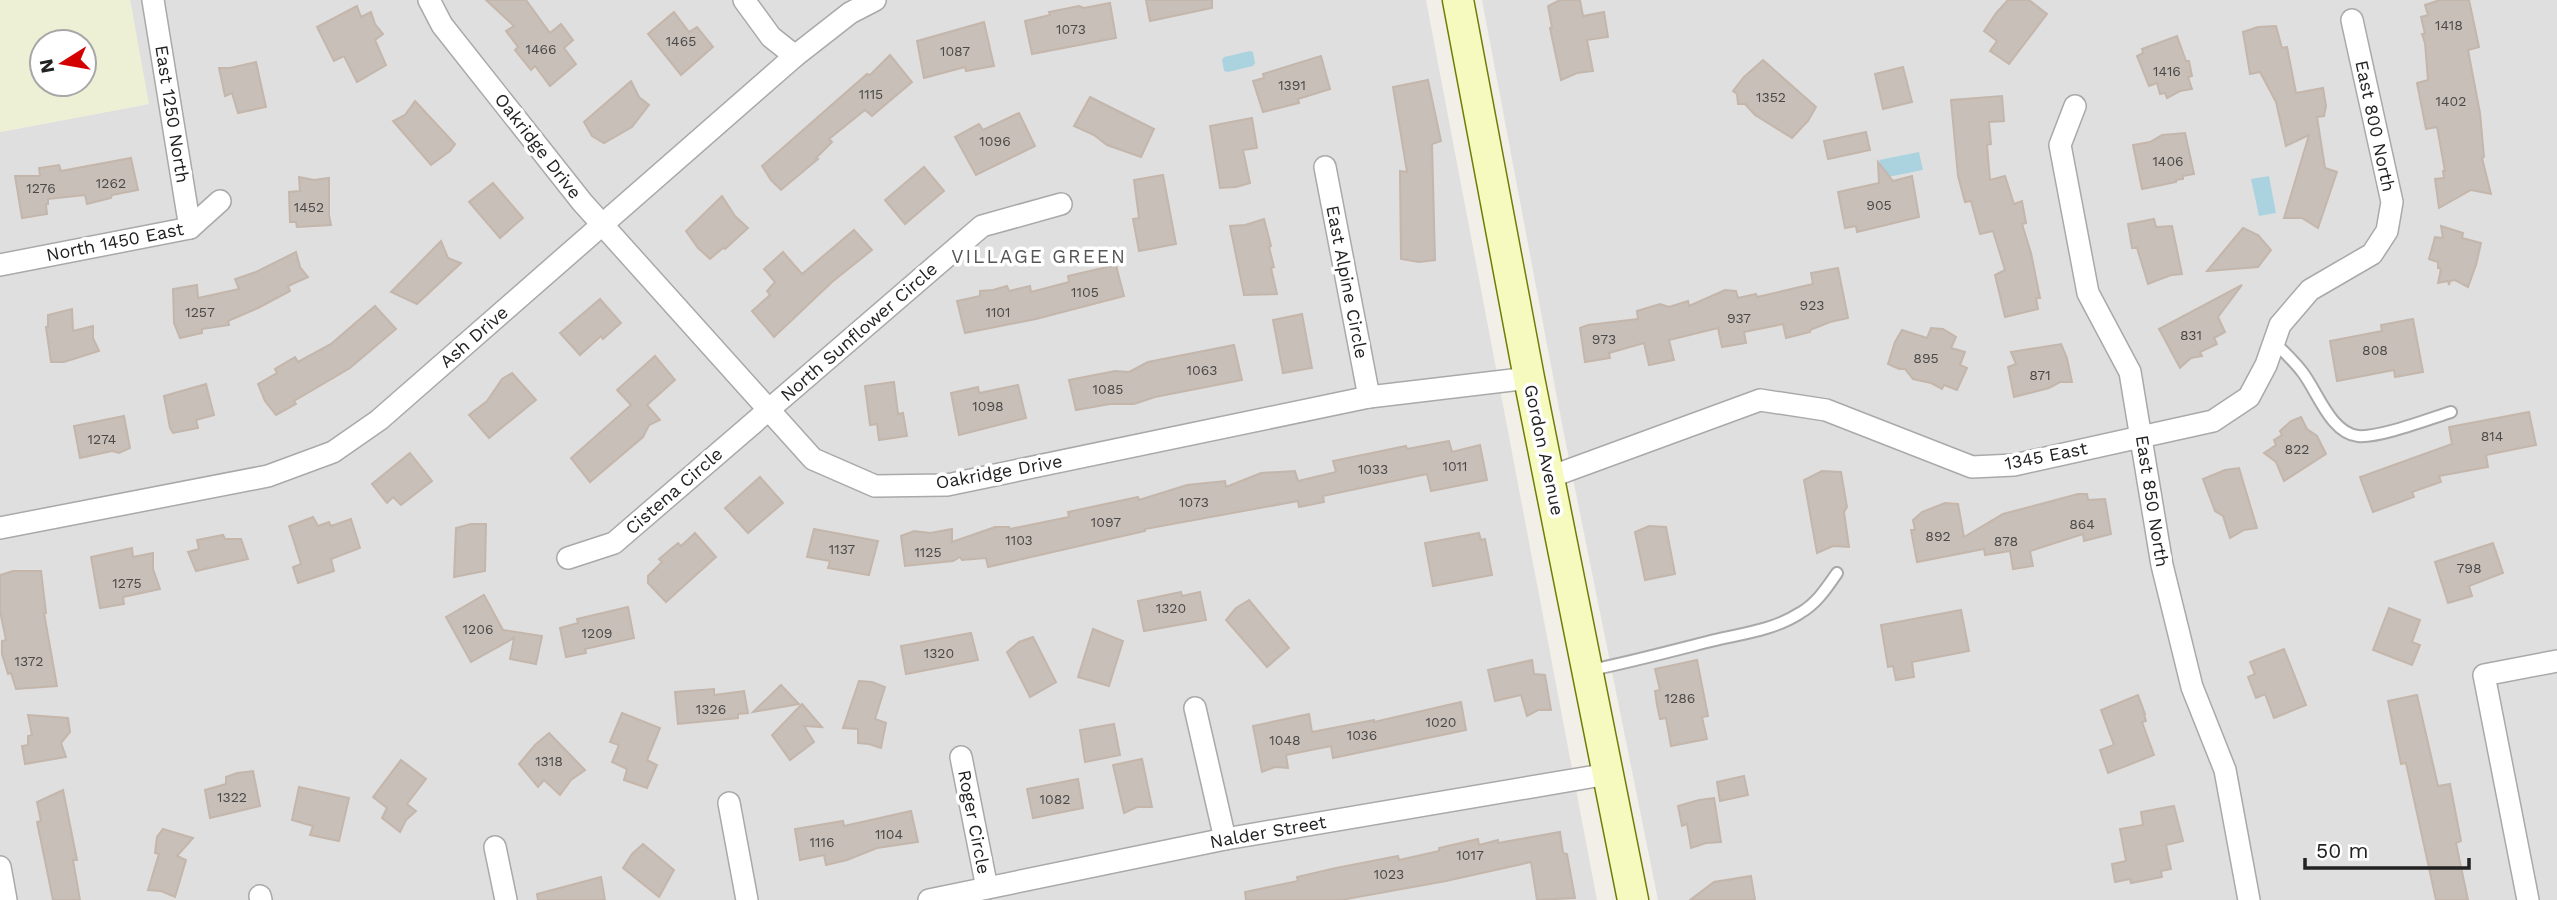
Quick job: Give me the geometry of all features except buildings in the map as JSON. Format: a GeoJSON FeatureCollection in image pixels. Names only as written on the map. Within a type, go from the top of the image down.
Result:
{"type":"FeatureCollection","features":[{"type":"Feature","properties":{"kind":"main road","name":"Gordon Avenue"},"geometry":{"type":"LineString","coordinates":[[1458,0],[1529,378],[1633,900]]}},
{"type":"Feature","properties":{"kind":"street","name":"East 1250 North"},"geometry":{"type":"LineString","coordinates":[[153,0],[190,228]]}},
{"type":"Feature","properties":{"kind":"street","name":"Oakridge Drive"},"geometry":{"type":"LineString","coordinates":[[429,0],[442,25],[582,202],[813,458],[876,486],[947,485],[1369,397],[1529,378]]}},
{"type":"Feature","properties":{"kind":"street"},"geometry":{"type":"LineString","coordinates":[[744,0],[771,37],[795,57]]}},
{"type":"Feature","properties":{"kind":"street","name":"Ash Drive"},"geometry":{"type":"LineString","coordinates":[[0,528],[268,476],[333,452],[379,420],[795,57],[850,13],[874,0]]}},
{"type":"Feature","properties":{"kind":"street","name":"East 800 North"},"geometry":{"type":"LineString","coordinates":[[2352,20],[2392,202],[2387,231]]}},
{"type":"Feature","properties":{"kind":"street","name":"East 850 North"},"geometry":{"type":"LineString","coordinates":[[2075,106],[2060,145],[2088,293],[2130,372],[2162,565],[2192,687],[2225,769],[2249,900]]}},
{"type":"Feature","properties":{"kind":"street","name":"East Alpine Circle"},"geometry":{"type":"LineString","coordinates":[[1325,167],[1369,397]]}},
{"type":"Feature","properties":{"kind":"street","name":"North 1450 East"},"geometry":{"type":"LineString","coordinates":[[0,265],[190,228],[220,201]]}},
{"type":"Feature","properties":{"kind":"street","name":"North Sunflower Circle"},"geometry":{"type":"LineString","coordinates":[[769,409],[982,226],[1061,204]]}},
{"type":"Feature","properties":{"kind":"street","name":"1345 East"},"geometry":{"type":"LineString","coordinates":[[1550,477],[1760,400],[1826,410],[1972,467],[2014,465],[2213,421],[2249,397],[2266,365],[2280,325],[2309,290],[2372,254],[2387,231]]}},
{"type":"Feature","properties":{"kind":"street","name":"Cistena Circle"},"geometry":{"type":"LineString","coordinates":[[568,558],[614,543],[769,409]]}},
{"type":"Feature","properties":{"kind":"street"},"geometry":{"type":"LineString","coordinates":[[2528,900],[2484,675],[2557,661]]}},
{"type":"Feature","properties":{"kind":"street"},"geometry":{"type":"LineString","coordinates":[[1195,708],[1224,839]]}},
{"type":"Feature","properties":{"kind":"street","name":"Roger Circle"},"geometry":{"type":"LineString","coordinates":[[961,757],[987,888]]}},
{"type":"Feature","properties":{"kind":"street","name":"Nalder Street"},"geometry":{"type":"LineString","coordinates":[[929,900],[1224,839],[1608,774]]}},
{"type":"Feature","properties":{"kind":"street"},"geometry":{"type":"LineString","coordinates":[[729,803],[747,900]]}},
{"type":"Feature","properties":{"kind":"street"},"geometry":{"type":"LineString","coordinates":[[495,847],[506,900]]}},
{"type":"Feature","properties":{"kind":"street"},"geometry":{"type":"LineString","coordinates":[[0,867],[6,900]]}},
{"type":"Feature","properties":{"kind":"lane"},"geometry":{"type":"LineString","coordinates":[[2274,342],[2303,372],[2344,433],[2359,437],[2380,433],[2451,412]]}},
{"type":"Feature","properties":{"kind":"lane"},"geometry":{"type":"LineString","coordinates":[[1588,670],[1763,630],[1801,613],[1821,596],[1836,573]]}},
{"type":"Feature","properties":{"kind":"shaded area"},"geometry":{"type":"Polygon","coordinates":[[[130,0],[1426,0],[1597,900],[0,900],[0,132],[148,104],[130,0]]]}},
{"type":"Feature","properties":{"kind":"shaded area"},"geometry":{"type":"Polygon","coordinates":[[[1482,0],[2557,0],[2557,900],[1658,900],[1562,424],[1482,0]]]}},
{"type":"Feature","properties":{"kind":"green space"},"geometry":{"type":"Polygon","coordinates":[[[0,0],[130,0],[149,104],[0,132],[0,0]]]}},
{"type":"Feature","properties":{"kind":"water"},"geometry":{"type":"Polygon","coordinates":[[[1253,52],[1253,66],[1224,71],[1224,57],[1253,52]]]}},
{"type":"Feature","properties":{"kind":"water"},"geometry":{"type":"Polygon","coordinates":[[[1919,152],[1923,170],[1883,178],[1879,160],[1919,152]]]}},
{"type":"Feature","properties":{"kind":"water"},"geometry":{"type":"Polygon","coordinates":[[[2269,176],[2276,213],[2259,216],[2251,179],[2269,176]]]}},
{"type":"Feature","properties":{"kind":"district","name":"VILLAGE GREEN"},"geometry":{"type":"Point","coordinates":[1039,256]}}]}
